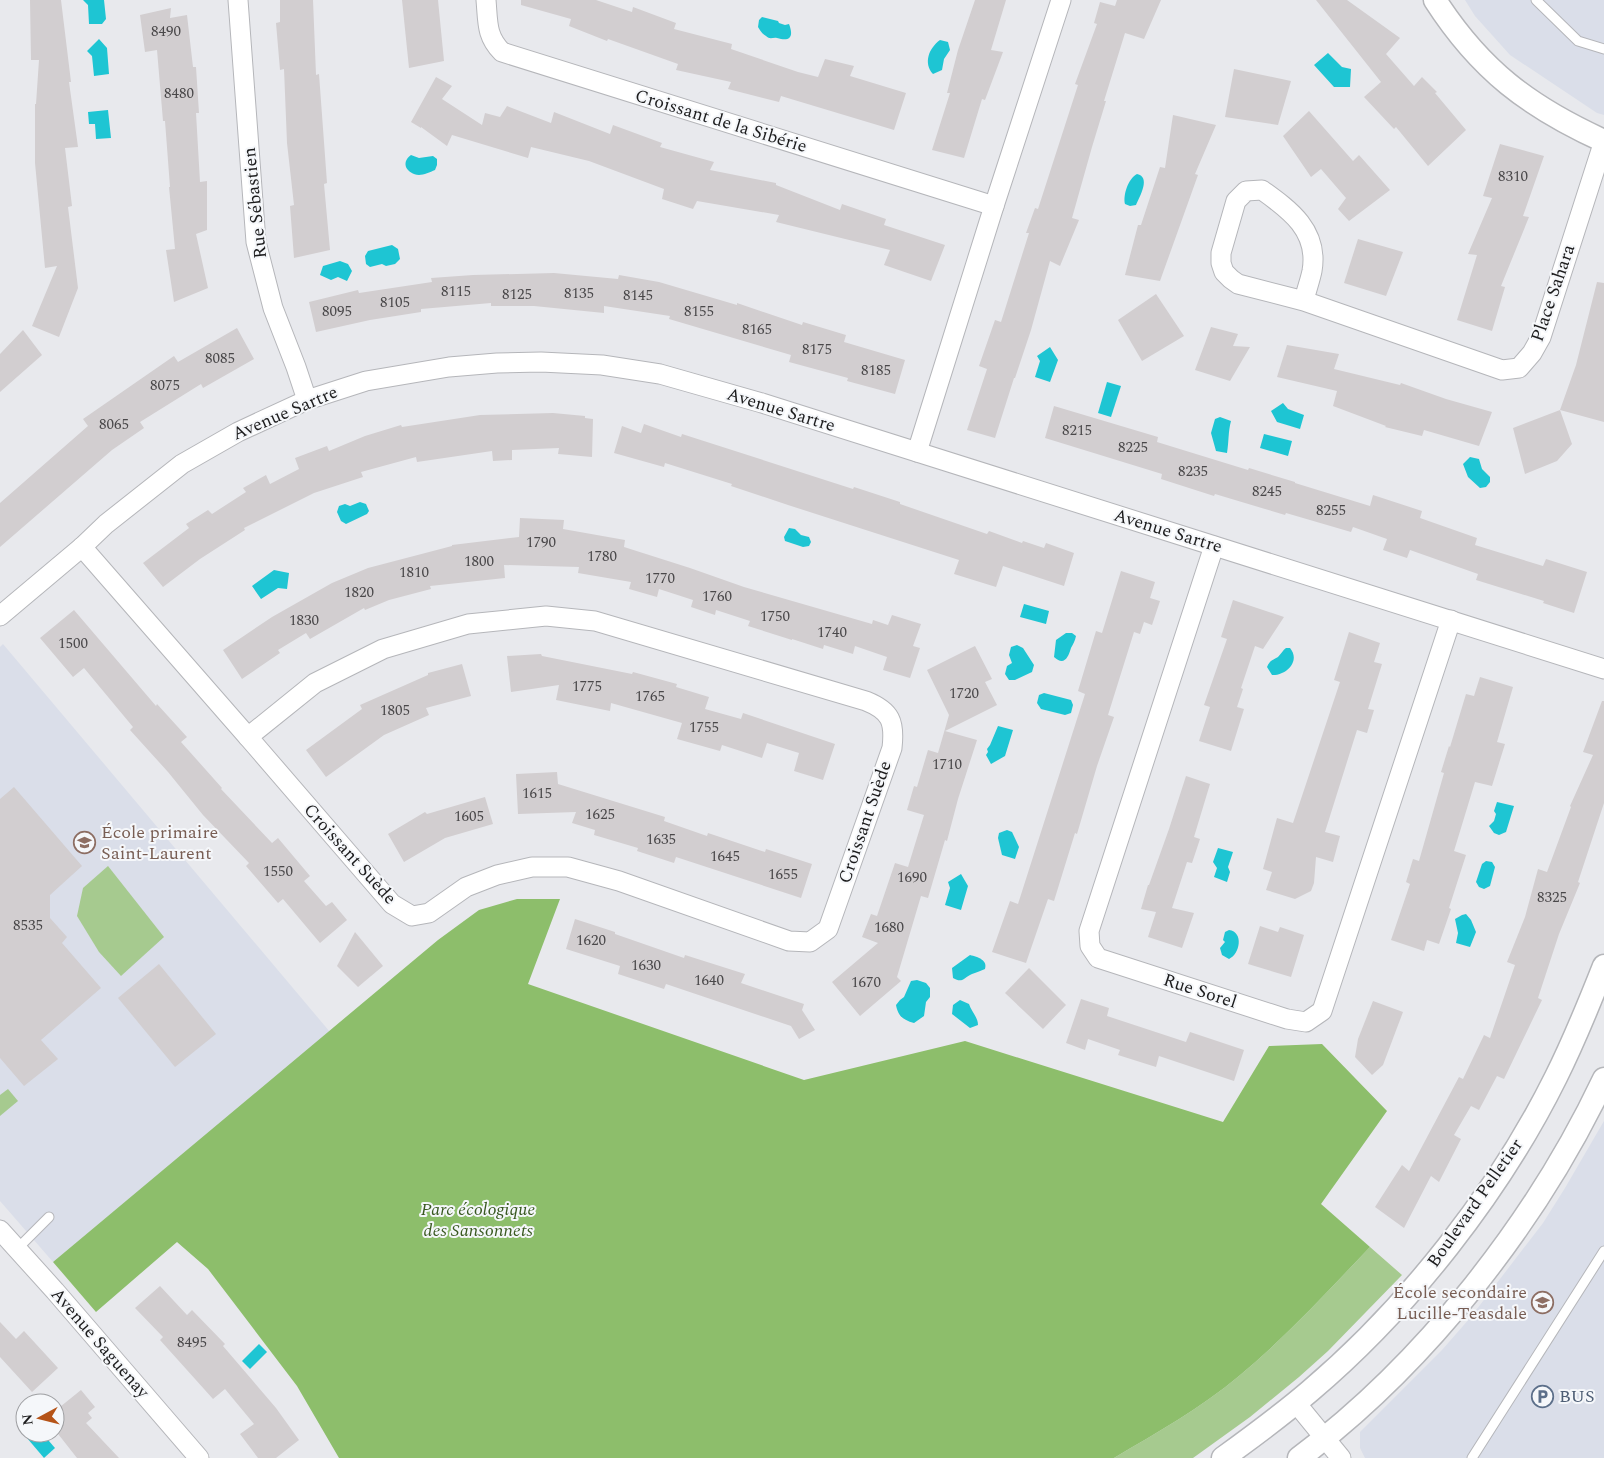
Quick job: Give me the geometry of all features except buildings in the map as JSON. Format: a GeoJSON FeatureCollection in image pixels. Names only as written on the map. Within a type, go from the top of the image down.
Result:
{"type":"FeatureCollection","features":[{"type":"Feature","properties":{"kind":"street","name":"Rue Sébastien"},"geometry":{"type":"LineString","coordinates":[[238,0],[256,242],[273,308],[307,400]]}},
{"type":"Feature","properties":{"kind":"street","name":"Croissant de la Sibérie"},"geometry":{"type":"LineString","coordinates":[[486,0],[488,30],[493,43],[502,52],[994,206]]}},
{"type":"Feature","properties":{"kind":"street"},"geometry":{"type":"LineString","coordinates":[[918,452],[994,206],[1061,0]]}},
{"type":"Feature","properties":{"kind":"street"},"geometry":{"type":"LineString","coordinates":[[1435,0],[1484,64],[1514,90],[1552,115],[1604,141]]}},
{"type":"Feature","properties":{"kind":"street","name":"Place Sahara"},"geometry":{"type":"LineString","coordinates":[[1304,301],[1312,269],[1313,251],[1308,233],[1294,216],[1262,190],[1246,191],[1236,201],[1221,252],[1221,263],[1224,272],[1230,280],[1238,284],[1304,301],[1502,370],[1519,368],[1532,353],[1541,337],[1604,141]]}},
{"type":"Feature","properties":{"kind":"street","name":"Avenue Sartre"},"geometry":{"type":"LineString","coordinates":[[0,616],[82,548],[106,524],[182,464],[238,432],[307,400],[366,381],[449,367],[541,362],[602,365],[660,374],[762,403],[1604,669]]}},
{"type":"Feature","properties":{"kind":"street","name":"Rue Sorel"},"geometry":{"type":"LineString","coordinates":[[1214,546],[1089,932],[1090,946],[1098,958],[1287,1019],[1306,1022],[1322,1011],[1451,620]]}},
{"type":"Feature","properties":{"kind":"street","name":"Croissant Suède"},"geometry":{"type":"LineString","coordinates":[[82,548],[392,904],[412,916],[429,913],[466,887],[498,875],[532,867],[568,867],[619,881],[789,940],[810,942],[828,929],[892,748],[893,736],[892,725],[887,713],[866,701],[595,621],[546,616],[468,624],[383,649],[315,683],[248,737]]}},
{"type":"Feature","properties":{"kind":"street","name":"Boulevard Pelletier"},"geometry":{"type":"LineString","coordinates":[[1223,1458],[1296,1403],[1388,1317],[1429,1269],[1478,1206],[1516,1148],[1555,1079],[1587,1010],[1604,966]]}},
{"type":"Feature","properties":{"kind":"street"},"geometry":{"type":"LineString","coordinates":[[1299,1458],[1325,1438],[1387,1382],[1440,1326],[1490,1264],[1535,1201],[1592,1105],[1604,1079]]}},
{"type":"Feature","properties":{"kind":"street","name":"Avenue Saguenay"},"geometry":{"type":"LineString","coordinates":[[0,1230],[199,1458]]}},
{"type":"Feature","properties":{"kind":"street"},"geometry":{"type":"LineString","coordinates":[[1296,1403],[1341,1458]]}},
{"type":"Feature","properties":{"kind":"lane"},"geometry":{"type":"LineString","coordinates":[[1536,0],[1578,41],[1604,49]]}},
{"type":"Feature","properties":{"kind":"lane"},"geometry":{"type":"LineString","coordinates":[[17,1249],[49,1217]]}},
{"type":"Feature","properties":{"kind":"lane"},"geometry":{"type":"LineString","coordinates":[[1472,1458],[1604,1251]]}},
{"type":"Feature","properties":{"kind":"shaded area"},"geometry":{"type":"Polygon","coordinates":[[[1465,0],[1604,0],[1604,115],[1597,113],[1510,55],[1475,16],[1465,0]]]}},
{"type":"Feature","properties":{"kind":"shaded area","name":"École primaire Saint-Laurent"},"geometry":{"type":"Polygon","coordinates":[[[3,644],[330,1032],[53,1262],[0,1201],[0,647],[3,644]]]}},
{"type":"Feature","properties":{"kind":"shaded area","name":"École secondaire Lucille-Teasdale"},"geometry":{"type":"Polygon","coordinates":[[[1604,1121],[1604,1458],[1365,1458],[1360,1448],[1360,1432],[1442,1350],[1470,1318],[1543,1223],[1604,1121]]]}},
{"type":"Feature","properties":{"kind":"green space"},"geometry":{"type":"Polygon","coordinates":[[[108,866],[164,937],[121,976],[99,952],[77,916],[83,888],[108,866]]]}},
{"type":"Feature","properties":{"kind":"green space","name":"Parc écologique des Sansonnets"},"geometry":{"type":"Polygon","coordinates":[[[517,899],[560,899],[528,984],[804,1080],[965,1041],[1223,1122],[1269,1046],[1322,1044],[1387,1111],[1321,1204],[1370,1247],[1290,1330],[1239,1376],[1162,1430],[1114,1458],[339,1458],[297,1386],[208,1269],[177,1242],[96,1312],[53,1262],[438,940],[479,910],[517,899]]]}},
{"type":"Feature","properties":{"kind":"green space"},"geometry":{"type":"Polygon","coordinates":[[[8,1089],[18,1101],[0,1116],[0,1095],[8,1089]]]}},
{"type":"Feature","properties":{"kind":"green space"},"geometry":{"type":"Polygon","coordinates":[[[1370,1247],[1402,1275],[1328,1351],[1299,1377],[1250,1417],[1193,1458],[1114,1458],[1162,1430],[1239,1376],[1290,1330],[1370,1247]]]}},
{"type":"Feature","properties":{"kind":"water"},"geometry":{"type":"Polygon","coordinates":[[[83,0],[104,0],[106,19],[102,24],[89,24],[88,5],[83,0]]]}},
{"type":"Feature","properties":{"kind":"water"},"geometry":{"type":"Polygon","coordinates":[[[762,17],[785,25],[789,24],[790,37],[785,39],[767,37],[758,27],[759,20],[762,17]]]}},
{"type":"Feature","properties":{"kind":"water"},"geometry":{"type":"Polygon","coordinates":[[[99,39],[107,48],[109,74],[94,76],[92,56],[87,51],[99,39]]]}},
{"type":"Feature","properties":{"kind":"water"},"geometry":{"type":"Polygon","coordinates":[[[940,40],[948,42],[950,50],[944,59],[942,70],[933,74],[928,65],[930,51],[940,40]]]}},
{"type":"Feature","properties":{"kind":"water"},"geometry":{"type":"Polygon","coordinates":[[[1328,53],[1342,67],[1351,69],[1350,87],[1334,87],[1314,65],[1328,53]]]}},
{"type":"Feature","properties":{"kind":"water"},"geometry":{"type":"Polygon","coordinates":[[[108,110],[111,138],[96,139],[95,124],[89,124],[88,112],[108,110]]]}},
{"type":"Feature","properties":{"kind":"water"},"geometry":{"type":"Polygon","coordinates":[[[411,155],[419,158],[433,156],[437,159],[435,170],[421,175],[411,173],[406,168],[406,161],[411,155]]]}},
{"type":"Feature","properties":{"kind":"water"},"geometry":{"type":"Polygon","coordinates":[[[1137,174],[1141,176],[1144,183],[1136,205],[1130,206],[1125,204],[1126,192],[1129,183],[1137,174]]]}},
{"type":"Feature","properties":{"kind":"water"},"geometry":{"type":"Polygon","coordinates":[[[392,245],[398,249],[400,259],[395,264],[386,266],[382,264],[370,267],[366,264],[365,256],[368,251],[392,245]]]}},
{"type":"Feature","properties":{"kind":"water"},"geometry":{"type":"Polygon","coordinates":[[[340,261],[348,264],[352,271],[347,281],[338,277],[331,280],[320,275],[323,266],[340,261]]]}},
{"type":"Feature","properties":{"kind":"water"},"geometry":{"type":"Polygon","coordinates":[[[1050,347],[1058,360],[1050,382],[1035,377],[1040,361],[1037,356],[1050,347]]]}},
{"type":"Feature","properties":{"kind":"water"},"geometry":{"type":"Polygon","coordinates":[[[1107,382],[1121,386],[1111,417],[1098,413],[1107,382]]]}},
{"type":"Feature","properties":{"kind":"water"},"geometry":{"type":"Polygon","coordinates":[[[1283,403],[1288,409],[1304,415],[1300,429],[1277,422],[1271,411],[1283,403]]]}},
{"type":"Feature","properties":{"kind":"water"},"geometry":{"type":"Polygon","coordinates":[[[1220,417],[1231,421],[1227,453],[1216,451],[1211,433],[1215,419],[1220,417]]]}},
{"type":"Feature","properties":{"kind":"water"},"geometry":{"type":"Polygon","coordinates":[[[1264,434],[1292,441],[1288,456],[1260,448],[1264,434]]]}},
{"type":"Feature","properties":{"kind":"water"},"geometry":{"type":"Polygon","coordinates":[[[1470,457],[1479,459],[1482,469],[1490,477],[1490,482],[1486,487],[1480,488],[1468,477],[1463,464],[1470,457]]]}},
{"type":"Feature","properties":{"kind":"water"},"geometry":{"type":"Polygon","coordinates":[[[360,502],[366,504],[369,511],[367,514],[346,524],[341,521],[337,512],[339,506],[345,504],[350,506],[360,502]]]}},
{"type":"Feature","properties":{"kind":"water"},"geometry":{"type":"Polygon","coordinates":[[[789,528],[795,529],[801,535],[809,537],[811,542],[809,546],[803,547],[785,541],[784,537],[789,528]]]}},
{"type":"Feature","properties":{"kind":"water"},"geometry":{"type":"Polygon","coordinates":[[[274,570],[289,573],[287,589],[278,588],[261,599],[252,586],[274,570]]]}},
{"type":"Feature","properties":{"kind":"water"},"geometry":{"type":"Polygon","coordinates":[[[1024,604],[1049,611],[1046,624],[1020,617],[1024,604]]]}},
{"type":"Feature","properties":{"kind":"water"},"geometry":{"type":"Polygon","coordinates":[[[1066,633],[1072,633],[1076,636],[1075,641],[1067,658],[1060,661],[1054,657],[1056,640],[1066,633]]]}},
{"type":"Feature","properties":{"kind":"water"},"geometry":{"type":"Polygon","coordinates":[[[1017,645],[1023,648],[1034,665],[1032,672],[1015,680],[1009,680],[1005,674],[1007,666],[1012,663],[1009,655],[1011,647],[1017,645]]]}},
{"type":"Feature","properties":{"kind":"water"},"geometry":{"type":"Polygon","coordinates":[[[1286,648],[1290,648],[1293,653],[1293,663],[1282,673],[1272,675],[1267,667],[1268,665],[1286,648]]]}},
{"type":"Feature","properties":{"kind":"water"},"geometry":{"type":"Polygon","coordinates":[[[1044,693],[1071,700],[1073,705],[1071,713],[1065,715],[1041,709],[1037,703],[1039,695],[1044,693]]]}},
{"type":"Feature","properties":{"kind":"water"},"geometry":{"type":"Polygon","coordinates":[[[998,726],[1013,730],[1005,756],[991,764],[986,755],[987,749],[998,726]]]}},
{"type":"Feature","properties":{"kind":"water"},"geometry":{"type":"Polygon","coordinates":[[[1497,802],[1514,806],[1506,832],[1499,835],[1494,833],[1489,826],[1494,821],[1496,814],[1494,811],[1497,802]]]}},
{"type":"Feature","properties":{"kind":"water"},"geometry":{"type":"Polygon","coordinates":[[[1007,830],[1012,832],[1019,847],[1015,859],[1002,855],[998,838],[999,833],[1007,830]]]}},
{"type":"Feature","properties":{"kind":"water"},"geometry":{"type":"Polygon","coordinates":[[[1218,848],[1233,852],[1228,867],[1230,872],[1227,882],[1214,877],[1217,868],[1213,862],[1218,848]]]}},
{"type":"Feature","properties":{"kind":"water"},"geometry":{"type":"Polygon","coordinates":[[[1486,861],[1492,862],[1495,867],[1490,886],[1484,889],[1479,887],[1476,882],[1482,864],[1486,861]]]}},
{"type":"Feature","properties":{"kind":"water"},"geometry":{"type":"Polygon","coordinates":[[[961,874],[968,886],[961,910],[945,905],[950,888],[948,882],[961,874]]]}},
{"type":"Feature","properties":{"kind":"water"},"geometry":{"type":"Polygon","coordinates":[[[1466,914],[1476,932],[1470,947],[1456,943],[1458,933],[1455,919],[1466,914]]]}},
{"type":"Feature","properties":{"kind":"water"},"geometry":{"type":"Polygon","coordinates":[[[1229,930],[1237,935],[1239,943],[1236,953],[1229,959],[1222,955],[1220,948],[1225,942],[1223,940],[1225,932],[1229,930]]]}},
{"type":"Feature","properties":{"kind":"water"},"geometry":{"type":"Polygon","coordinates":[[[970,955],[984,961],[985,969],[961,980],[956,980],[953,978],[952,968],[970,955]]]}},
{"type":"Feature","properties":{"kind":"water"},"geometry":{"type":"Polygon","coordinates":[[[917,980],[926,983],[930,988],[930,997],[926,1002],[924,1016],[914,1023],[902,1017],[896,1005],[904,997],[911,981],[917,980]]]}},
{"type":"Feature","properties":{"kind":"water"},"geometry":{"type":"Polygon","coordinates":[[[960,1000],[969,1004],[978,1025],[970,1028],[952,1014],[953,1005],[960,1000]]]}},
{"type":"Feature","properties":{"kind":"water"},"geometry":{"type":"Polygon","coordinates":[[[259,1344],[267,1352],[250,1369],[242,1361],[259,1344]]]}},
{"type":"Feature","properties":{"kind":"water"},"geometry":{"type":"Polygon","coordinates":[[[31,1443],[51,1443],[55,1448],[44,1458],[31,1443]]]}},
{"type":"Feature","properties":{"kind":"place","name":"École primaire Saint-Laurent"},"geometry":{"type":"Point","coordinates":[85,842]}},
{"type":"Feature","properties":{"kind":"place","name":"École secondaire Lucille-Teasdale"},"geometry":{"type":"Point","coordinates":[1543,1302]}},
{"type":"Feature","properties":{"kind":"place","name":"BUS"},"geometry":{"type":"Point","coordinates":[1543,1396]}}]}
